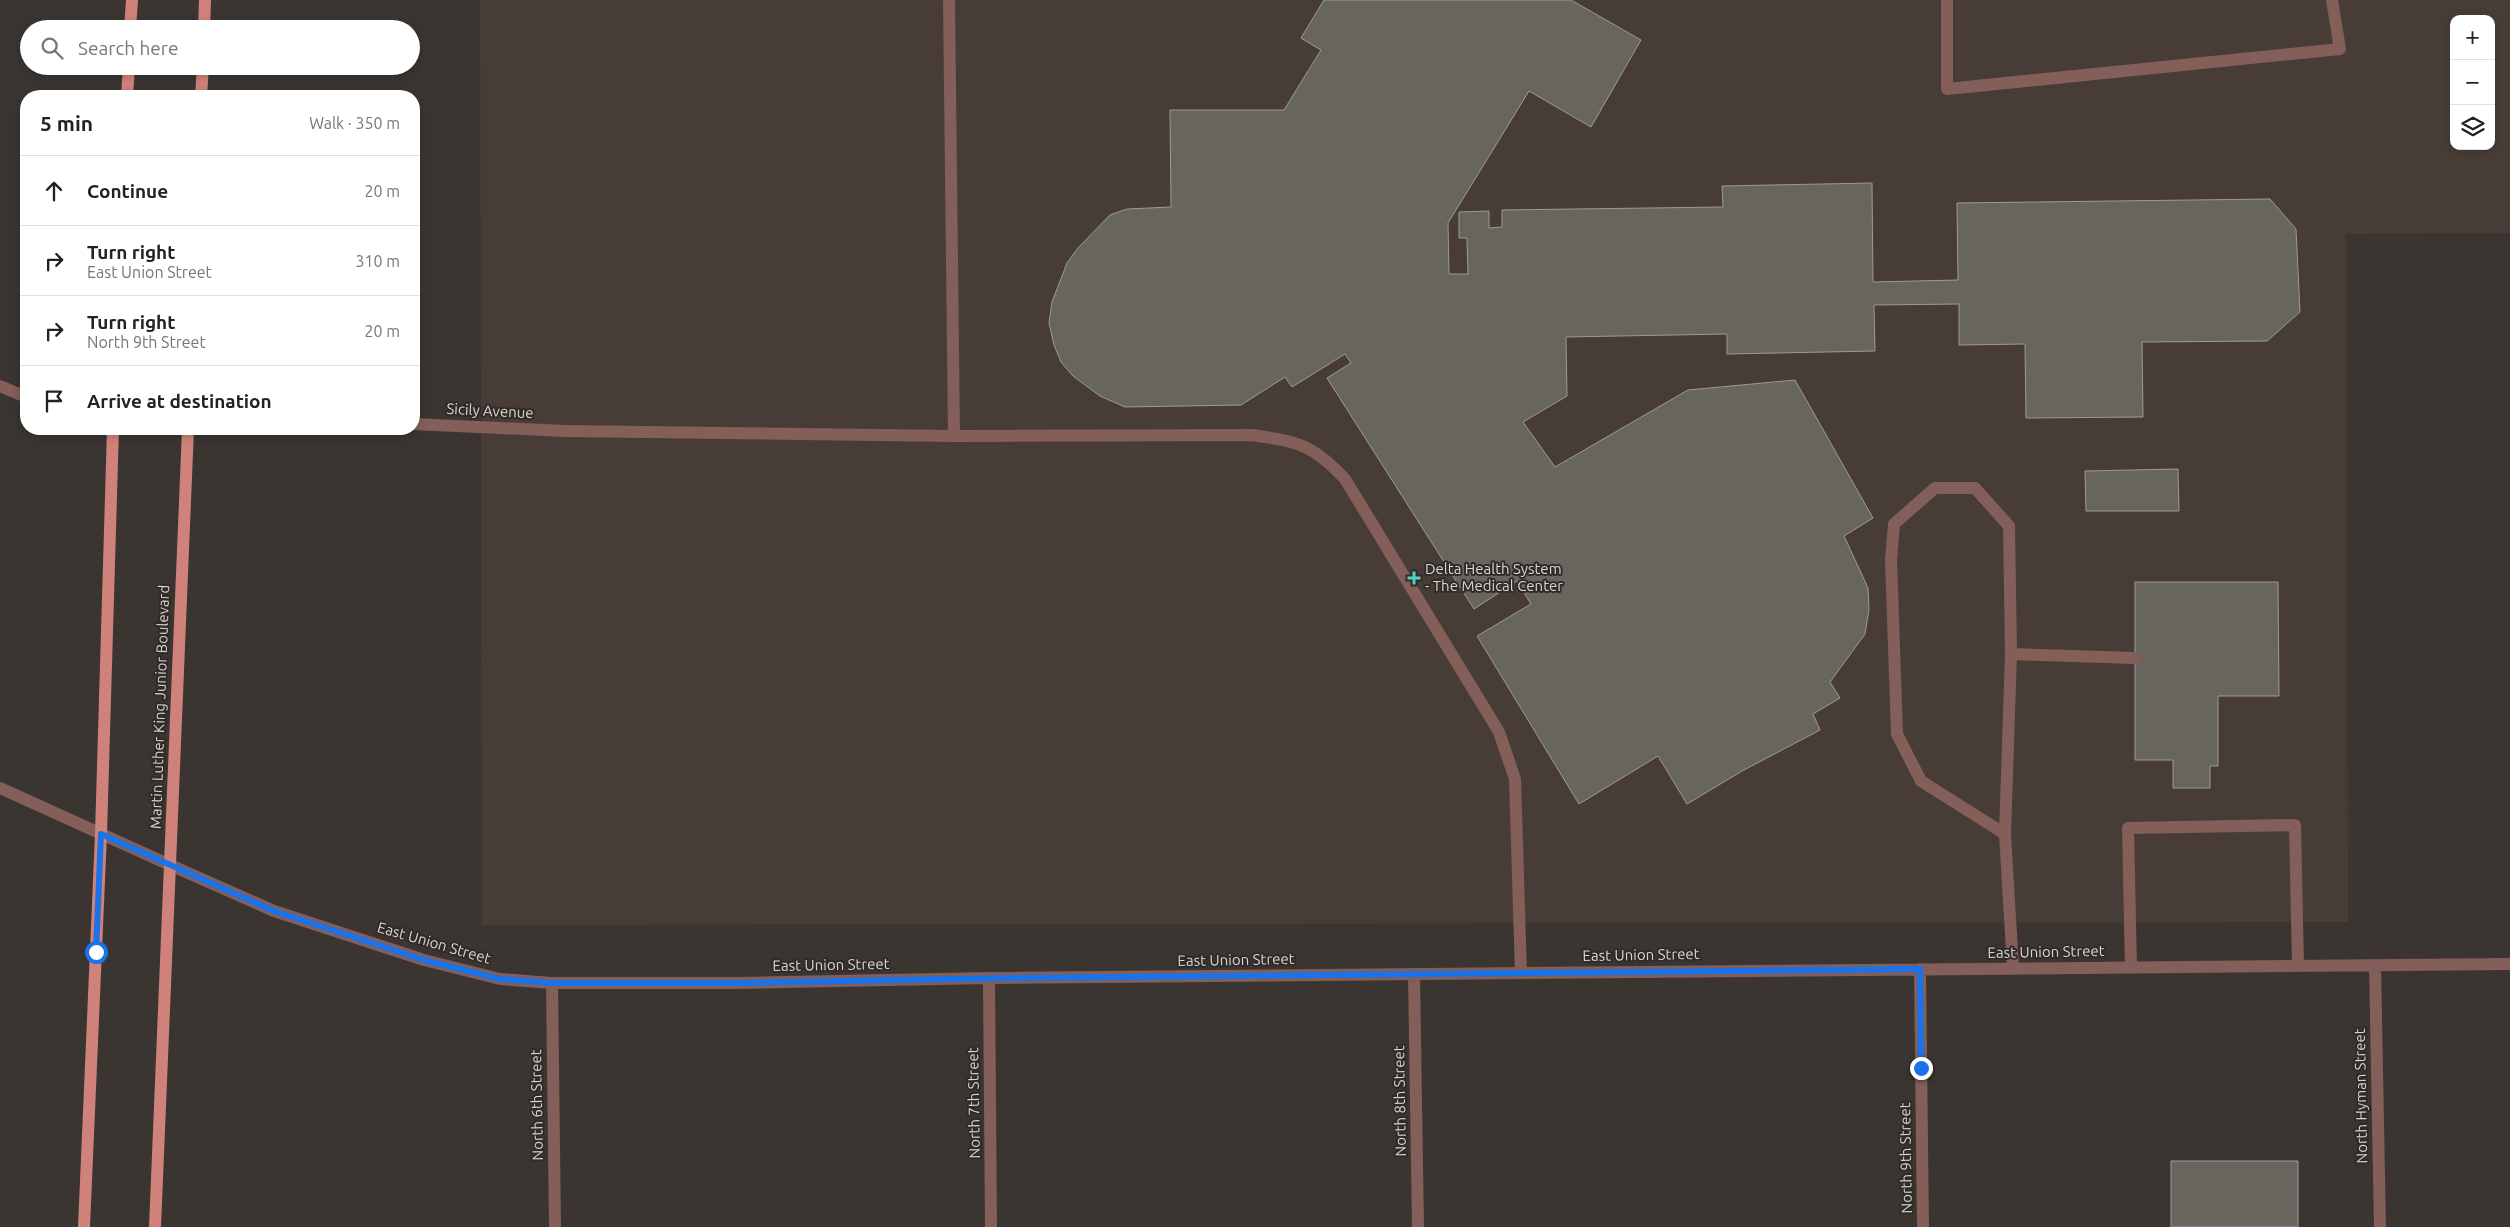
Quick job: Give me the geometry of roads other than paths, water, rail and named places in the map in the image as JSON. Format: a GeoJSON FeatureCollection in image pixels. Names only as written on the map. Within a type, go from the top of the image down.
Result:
{"type":"FeatureCollection","features":[{"type":"Feature","properties":{"kind":"main road"},"geometry":{"type":"LineString","coordinates":[[131,20],[132,0]]}},
{"type":"Feature","properties":{"kind":"main road"},"geometry":{"type":"LineString","coordinates":[[204,20],[205,0]]}},
{"type":"Feature","properties":{"kind":"main road"},"geometry":{"type":"LineString","coordinates":[[127,90],[128,75]]}},
{"type":"Feature","properties":{"kind":"main road"},"geometry":{"type":"LineString","coordinates":[[202,90],[203,75]]}},
{"type":"Feature","properties":{"kind":"main road"},"geometry":{"type":"LineString","coordinates":[[84,1227],[101,834],[113,435]]}},
{"type":"Feature","properties":{"kind":"main road","name":"Martin Luther King Junior Boulevard"},"geometry":{"type":"LineString","coordinates":[[156,1227],[188,435]]}},
{"type":"Feature","properties":{"kind":"street"},"geometry":{"type":"LineString","coordinates":[[949,0],[954,436]]}},
{"type":"Feature","properties":{"kind":"street"},"geometry":{"type":"LineString","coordinates":[[1947,0],[1947,89],[2340,49],[2332,0]]}},
{"type":"Feature","properties":{"kind":"street"},"geometry":{"type":"LineString","coordinates":[[0,386],[20,394]]}},
{"type":"Feature","properties":{"kind":"street","name":"Sicily Avenue"},"geometry":{"type":"LineString","coordinates":[[420,424],[565,431],[954,436],[1252,435],[1295,441],[1325,458],[1345,479],[1499,732],[1515,779],[1521,973]]}},
{"type":"Feature","properties":{"kind":"street"},"geometry":{"type":"LineString","coordinates":[[2005,834],[1921,781],[1897,734],[1891,560],[1894,524],[1935,488],[1975,488],[2009,526],[2011,654],[2005,834],[2013,968]]}},
{"type":"Feature","properties":{"kind":"street"},"geometry":{"type":"LineString","coordinates":[[2011,654],[2135,658]]}},
{"type":"Feature","properties":{"kind":"street","name":"East Union Street"},"geometry":{"type":"LineString","coordinates":[[0,788],[274,911],[424,960],[500,979],[552,983],[738,983],[989,978],[2510,964]]}},
{"type":"Feature","properties":{"kind":"street"},"geometry":{"type":"LineString","coordinates":[[2132,967],[2128,828],[2295,825],[2298,965]]}},
{"type":"Feature","properties":{"kind":"street","name":"North Hyman Street"},"geometry":{"type":"LineString","coordinates":[[2375,965],[2380,1227]]}},
{"type":"Feature","properties":{"kind":"street","name":"North 9th Street"},"geometry":{"type":"LineString","coordinates":[[1920,969],[1924,1227]]}},
{"type":"Feature","properties":{"kind":"street","name":"North 8th Street"},"geometry":{"type":"LineString","coordinates":[[1414,974],[1418,1227]]}},
{"type":"Feature","properties":{"kind":"street","name":"North 7th Street"},"geometry":{"type":"LineString","coordinates":[[989,978],[992,1227]]}},
{"type":"Feature","properties":{"kind":"street","name":"North 6th Street"},"geometry":{"type":"LineString","coordinates":[[552,983],[555,1227]]}},
{"type":"Feature","properties":{"kind":"place","name":"Delta Health System - The Medical Center"},"geometry":{"type":"Point","coordinates":[1414,578]}}]}
